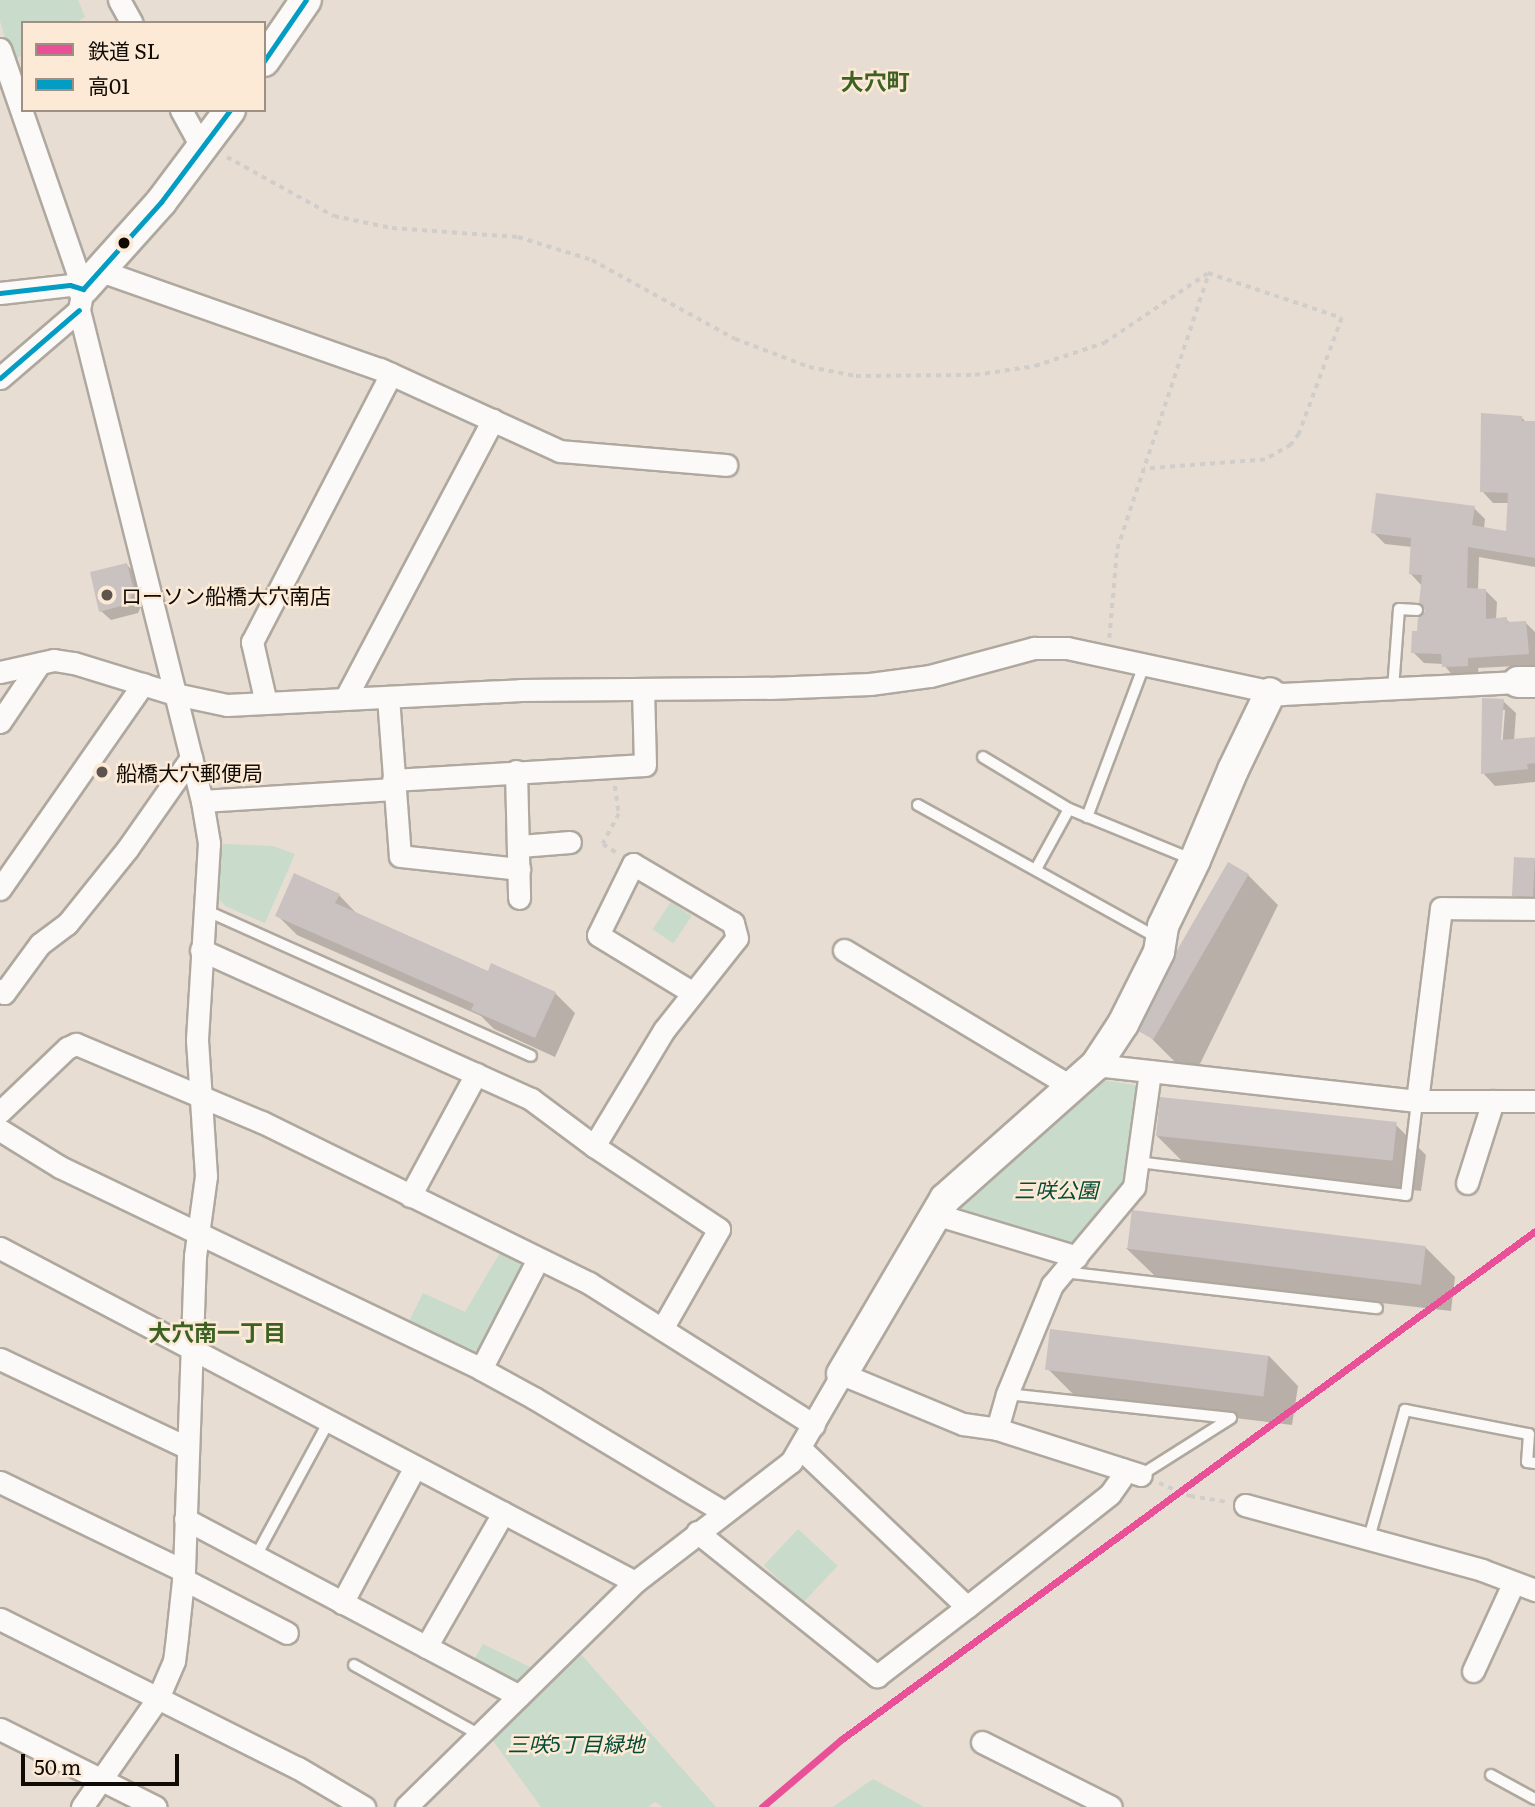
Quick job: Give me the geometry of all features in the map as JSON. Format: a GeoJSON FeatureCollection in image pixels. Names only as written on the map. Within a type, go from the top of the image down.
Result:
{"type":"FeatureCollection","features":[{"type":"Feature","properties":{"kind":"street"},"geometry":{"type":"LineString","coordinates":[[119,0],[131,21]]}},
{"type":"Feature","properties":{"kind":"street"},"geometry":{"type":"LineString","coordinates":[[266,58],[306,0]]}},
{"type":"Feature","properties":{"kind":"street"},"geometry":{"type":"LineString","coordinates":[[0,48],[21,106]]}},
{"type":"Feature","properties":{"kind":"street"},"geometry":{"type":"LineString","coordinates":[[23,112],[88,290],[175,694],[202,801],[209,843],[197,1040],[206,1176],[189,1348],[183,1575],[174,1661],[158,1698],[82,1807]]}},
{"type":"Feature","properties":{"kind":"street"},"geometry":{"type":"LineString","coordinates":[[182,112],[196,137],[206,146]]}},
{"type":"Feature","properties":{"kind":"street"},"geometry":{"type":"LineString","coordinates":[[0,378],[88,290],[206,146],[229,112]]}},
{"type":"Feature","properties":{"kind":"street"},"geometry":{"type":"LineString","coordinates":[[0,293],[70,285],[391,374],[560,451],[726,465]]}},
{"type":"Feature","properties":{"kind":"street"},"geometry":{"type":"LineString","coordinates":[[266,703],[252,642],[391,374]]}},
{"type":"Feature","properties":{"kind":"street"},"geometry":{"type":"LineString","coordinates":[[345,699],[493,420]]}},
{"type":"Feature","properties":{"kind":"street"},"geometry":{"type":"LineString","coordinates":[[0,672],[54,660],[74,663],[175,694],[227,705],[521,690],[870,684],[930,676],[1034,648],[1067,648],[1108,654],[1144,665],[1270,693],[1527,682]]}},
{"type":"Feature","properties":{"kind":"street"},"geometry":{"type":"LineString","coordinates":[[0,722],[40,663]]}},
{"type":"Feature","properties":{"kind":"street"},"geometry":{"type":"LineString","coordinates":[[0,889],[143,684]]}},
{"type":"Feature","properties":{"kind":"street"},"geometry":{"type":"LineString","coordinates":[[202,801],[516,771],[645,765],[643,690]]}},
{"type":"Feature","properties":{"kind":"street"},"geometry":{"type":"LineString","coordinates":[[406,1807],[635,1582],[791,1462],[802,1449],[842,1374],[945,1199],[1096,1065],[1123,1024],[1159,952],[1163,926],[1270,693]]}},
{"type":"Feature","properties":{"kind":"street"},"geometry":{"type":"LineString","coordinates":[[388,697],[400,856],[519,869]]}},
{"type":"Feature","properties":{"kind":"street"},"geometry":{"type":"LineString","coordinates":[[0,990],[4,993],[40,944],[67,924],[128,849],[191,758]]}},
{"type":"Feature","properties":{"kind":"street"},"geometry":{"type":"LineString","coordinates":[[516,771],[520,846],[519,898]]}},
{"type":"Feature","properties":{"kind":"street"},"geometry":{"type":"LineString","coordinates":[[520,846],[570,842]]}},
{"type":"Feature","properties":{"kind":"street"},"geometry":{"type":"LineString","coordinates":[[594,1146],[664,1030],[737,938],[733,923],[633,864],[598,935],[693,993]]}},
{"type":"Feature","properties":{"kind":"street"},"geometry":{"type":"LineString","coordinates":[[1418,1101],[1441,908],[1535,909]]}},
{"type":"Feature","properties":{"kind":"street"},"geometry":{"type":"LineString","coordinates":[[201,950],[531,1099],[594,1146],[719,1229],[662,1329]]}},
{"type":"Feature","properties":{"kind":"street"},"geometry":{"type":"LineString","coordinates":[[844,950],[1072,1087]]}},
{"type":"Feature","properties":{"kind":"street"},"geometry":{"type":"LineString","coordinates":[[0,1112],[67,1048],[76,1044],[201,1095],[589,1283],[814,1425]]}},
{"type":"Feature","properties":{"kind":"street"},"geometry":{"type":"LineString","coordinates":[[1096,1065],[1418,1101],[1535,1101]]}},
{"type":"Feature","properties":{"kind":"street"},"geometry":{"type":"LineString","coordinates":[[997,1429],[1007,1394],[1052,1285],[1134,1187],[1150,1071]]}},
{"type":"Feature","properties":{"kind":"street"},"geometry":{"type":"LineString","coordinates":[[410,1196],[475,1074]]}},
{"type":"Feature","properties":{"kind":"street"},"geometry":{"type":"LineString","coordinates":[[1467,1183],[1493,1101]]}},
{"type":"Feature","properties":{"kind":"street"},"geometry":{"type":"LineString","coordinates":[[0,1130],[60,1167],[481,1369],[724,1512]]}},
{"type":"Feature","properties":{"kind":"street"},"geometry":{"type":"LineString","coordinates":[[935,1214],[1071,1264]]}},
{"type":"Feature","properties":{"kind":"street"},"geometry":{"type":"LineString","coordinates":[[0,1248],[635,1582]]}},
{"type":"Feature","properties":{"kind":"street"},"geometry":{"type":"LineString","coordinates":[[481,1369],[538,1259]]}},
{"type":"Feature","properties":{"kind":"street"},"geometry":{"type":"LineString","coordinates":[[0,1359],[188,1448]]}},
{"type":"Feature","properties":{"kind":"street"},"geometry":{"type":"LineString","coordinates":[[842,1374],[963,1424],[997,1429],[1131,1471]]}},
{"type":"Feature","properties":{"kind":"street"},"geometry":{"type":"LineString","coordinates":[[802,1449],[967,1607]]}},
{"type":"Feature","properties":{"kind":"street"},"geometry":{"type":"LineString","coordinates":[[342,1603],[415,1467]]}},
{"type":"Feature","properties":{"kind":"street"},"geometry":{"type":"LineString","coordinates":[[697,1532],[877,1676],[1110,1494],[1121,1478],[1131,1471]]}},
{"type":"Feature","properties":{"kind":"street"},"geometry":{"type":"LineString","coordinates":[[0,1482],[183,1575],[287,1633]]}},
{"type":"Feature","properties":{"kind":"street"},"geometry":{"type":"LineString","coordinates":[[1245,1505],[1482,1570],[1535,1591]]}},
{"type":"Feature","properties":{"kind":"street"},"geometry":{"type":"LineString","coordinates":[[426,1647],[503,1513]]}},
{"type":"Feature","properties":{"kind":"street"},"geometry":{"type":"LineString","coordinates":[[185,1519],[519,1696]]}},
{"type":"Feature","properties":{"kind":"street"},"geometry":{"type":"LineString","coordinates":[[1473,1671],[1513,1584]]}},
{"type":"Feature","properties":{"kind":"street"},"geometry":{"type":"LineString","coordinates":[[0,1619],[298,1768],[364,1807]]}},
{"type":"Feature","properties":{"kind":"street"},"geometry":{"type":"LineString","coordinates":[[0,1729],[156,1807]]}},
{"type":"Feature","properties":{"kind":"street"},"geometry":{"type":"LineString","coordinates":[[982,1742],[1111,1807]]}},
{"type":"Feature","properties":{"kind":"lane"},"geometry":{"type":"LineString","coordinates":[[1392,689],[1399,609],[1417,610]]}},
{"type":"Feature","properties":{"kind":"lane"},"geometry":{"type":"LineString","coordinates":[[1087,817],[1144,665]]}},
{"type":"Feature","properties":{"kind":"lane"},"geometry":{"type":"LineString","coordinates":[[983,757],[1087,817],[1195,860]]}},
{"type":"Feature","properties":{"kind":"lane"},"geometry":{"type":"LineString","coordinates":[[918,805],[1161,940]]}},
{"type":"Feature","properties":{"kind":"lane"},"geometry":{"type":"LineString","coordinates":[[1036,869],[1069,808]]}},
{"type":"Feature","properties":{"kind":"lane"},"geometry":{"type":"LineString","coordinates":[[203,909],[531,1056]]}},
{"type":"Feature","properties":{"kind":"lane"},"geometry":{"type":"LineString","coordinates":[[1138,1162],[1406,1195],[1418,1101]]}},
{"type":"Feature","properties":{"kind":"lane"},"geometry":{"type":"LineString","coordinates":[[1071,1264],[1377,1308]]}},
{"type":"Feature","properties":{"kind":"lane"},"geometry":{"type":"LineString","coordinates":[[1007,1394],[1231,1418],[1131,1471]]}},
{"type":"Feature","properties":{"kind":"lane"},"geometry":{"type":"LineString","coordinates":[[1369,1538],[1405,1410],[1529,1434],[1527,1462],[1535,1463]]}},
{"type":"Feature","properties":{"kind":"lane"},"geometry":{"type":"LineString","coordinates":[[256,1556],[329,1421]]}},
{"type":"Feature","properties":{"kind":"lane"},"geometry":{"type":"LineString","coordinates":[[354,1665],[478,1734]]}},
{"type":"Feature","properties":{"kind":"lane"},"geometry":{"type":"LineString","coordinates":[[1490,1776],[1535,1799]]}},
{"type":"Feature","properties":{"kind":"path"},"geometry":{"type":"LineString","coordinates":[[206,146],[334,216],[392,228],[518,237],[592,260],[735,339],[809,367],[856,376],[975,375],[1035,366],[1104,343],[1208,274]]}},
{"type":"Feature","properties":{"kind":"path"},"geometry":{"type":"LineString","coordinates":[[1144,468],[1265,460],[1291,444],[1299,433],[1342,318],[1208,274]]}},
{"type":"Feature","properties":{"kind":"path"},"geometry":{"type":"LineString","coordinates":[[1108,654],[1116,549],[1208,274]]}},
{"type":"Feature","properties":{"kind":"path"},"geometry":{"type":"LineString","coordinates":[[613,767],[619,814],[603,844],[633,864]]}},
{"type":"Feature","properties":{"kind":"path"},"geometry":{"type":"LineString","coordinates":[[1131,1471],[1190,1496],[1245,1505]]}},
{"type":"Feature","properties":{"kind":"green space"},"geometry":{"type":"Polygon","coordinates":[[[0,0],[78,0],[85,17],[78,21],[21,21],[21,56],[12,61],[0,21],[0,0]]]}},
{"type":"Feature","properties":{"kind":"green space"},"geometry":{"type":"Polygon","coordinates":[[[223,844],[273,846],[295,854],[265,923],[225,906],[216,895],[223,844]]]}},
{"type":"Feature","properties":{"kind":"green space"},"geometry":{"type":"Polygon","coordinates":[[[671,902],[692,916],[673,943],[653,929],[671,902]]]}},
{"type":"Feature","properties":{"kind":"green space","name":"三咲公園"},"geometry":{"type":"Polygon","coordinates":[[[1102,1080],[1135,1085],[1138,1093],[1129,1180],[1076,1250],[963,1214],[961,1207],[1102,1080]]]}},
{"type":"Feature","properties":{"kind":"green space"},"geometry":{"type":"Polygon","coordinates":[[[501,1251],[521,1261],[525,1270],[483,1355],[474,1358],[407,1325],[423,1293],[465,1312],[501,1251]]]}},
{"type":"Feature","properties":{"kind":"green space"},"geometry":{"type":"Polygon","coordinates":[[[798,1529],[837,1566],[803,1602],[764,1566],[798,1529]]]}},
{"type":"Feature","properties":{"kind":"green space"},"geometry":{"type":"Polygon","coordinates":[[[483,1644],[532,1668],[520,1683],[508,1682],[471,1665],[483,1644]]]}},
{"type":"Feature","properties":{"kind":"green space","name":"三咲5丁目緑地"},"geometry":{"type":"Polygon","coordinates":[[[579,1652],[716,1807],[663,1807],[655,1802],[648,1807],[541,1807],[491,1738],[579,1652]]]}},
{"type":"Feature","properties":{"kind":"green space"},"geometry":{"type":"Polygon","coordinates":[[[873,1779],[924,1807],[833,1807],[873,1779]]]}},
{"type":"Feature","properties":{"kind":"building"},"geometry":{"type":"Polygon","coordinates":[[[1481,413],[1522,416],[1522,421],[1535,421],[1535,558],[1468,547],[1467,588],[1486,589],[1486,619],[1507,617],[1507,622],[1526,621],[1529,654],[1468,658],[1468,666],[1442,667],[1441,654],[1411,653],[1412,631],[1417,631],[1418,618],[1425,611],[1419,603],[1422,575],[1409,574],[1411,538],[1371,533],[1376,493],[1475,506],[1472,525],[1506,531],[1508,493],[1480,492],[1481,413]]]}},
{"type":"Feature","properties":{"kind":"building"},"geometry":{"type":"Polygon","coordinates":[[[127,563],[134,591],[128,604],[99,612],[90,572],[127,563]]]}},
{"type":"Feature","properties":{"kind":"building"},"geometry":{"type":"Polygon","coordinates":[[[1482,698],[1504,699],[1501,740],[1535,737],[1535,763],[1527,764],[1528,769],[1481,774],[1482,698]]]}},
{"type":"Feature","properties":{"kind":"building"},"geometry":{"type":"Polygon","coordinates":[[[1514,857],[1535,858],[1533,897],[1512,896],[1514,857]]]}},
{"type":"Feature","properties":{"kind":"building"},"geometry":{"type":"Polygon","coordinates":[[[1228,862],[1249,874],[1153,1039],[1132,1027],[1228,862]]]}},
{"type":"Feature","properties":{"kind":"building"},"geometry":{"type":"Polygon","coordinates":[[[294,873],[340,894],[335,903],[488,971],[491,963],[556,992],[535,1038],[471,1010],[474,1004],[275,916],[294,873]]]}},
{"type":"Feature","properties":{"kind":"building"},"geometry":{"type":"Polygon","coordinates":[[[1160,1097],[1397,1122],[1393,1161],[1156,1136],[1160,1097]]]}},
{"type":"Feature","properties":{"kind":"building"},"geometry":{"type":"Polygon","coordinates":[[[1132,1210],[1426,1246],[1421,1285],[1127,1249],[1132,1210]]]}},
{"type":"Feature","properties":{"kind":"building"},"geometry":{"type":"Polygon","coordinates":[[[1050,1329],[1268,1356],[1263,1397],[1045,1370],[1050,1329]]]}},
{"type":"Feature","properties":{"kind":"rail line","name":"SL"},"geometry":{"type":"LineString","coordinates":[[762,1807],[842,1739],[1535,1231]]}},
{"type":"Feature","properties":{"kind":"transit line","name":"高01"},"geometry":{"type":"LineString","coordinates":[[266,58],[306,0]]}},
{"type":"Feature","properties":{"kind":"transit line","name":"高01"},"geometry":{"type":"LineString","coordinates":[[0,293],[70,285],[83,289],[161,202],[228,112]]}},
{"type":"Feature","properties":{"kind":"transit line","name":"高01"},"geometry":{"type":"LineString","coordinates":[[0,378],[79,310]]}},
{"type":"Feature","properties":{"kind":"place","name":"ローソン船橋大穴南店"},"geometry":{"type":"Point","coordinates":[107,595]}},
{"type":"Feature","properties":{"kind":"place","name":"船橋大穴郵便局"},"geometry":{"type":"Point","coordinates":[102,772]}},
{"type":"Feature","properties":{"kind":"district","name":"大穴町"},"geometry":{"type":"Point","coordinates":[875,80]}},
{"type":"Feature","properties":{"kind":"district","name":"大穴南一丁目"},"geometry":{"type":"Point","coordinates":[217,1331]}}]}
